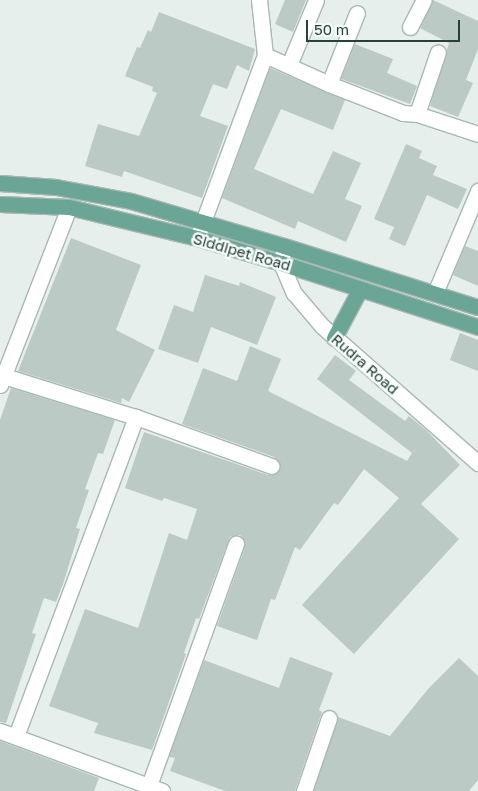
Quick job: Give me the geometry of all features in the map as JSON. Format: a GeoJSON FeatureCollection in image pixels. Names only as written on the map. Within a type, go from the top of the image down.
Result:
{"type":"FeatureCollection","features":[{"type":"Feature","properties":{"kind":"main road","name":"Siddipet Road"},"geometry":{"type":"LineString","coordinates":[[0,183],[56,187],[131,201],[284,246],[478,307]]}},
{"type":"Feature","properties":{"kind":"main road","name":"Siddipet Road"},"geometry":{"type":"LineString","coordinates":[[0,204],[70,207],[197,238],[281,263],[478,327]]}},
{"type":"Feature","properties":{"kind":"main road"},"geometry":{"type":"LineString","coordinates":[[334,338],[360,289]]}},
{"type":"Feature","properties":{"kind":"street"},"geometry":{"type":"LineString","coordinates":[[197,238],[265,55],[259,0]]}},
{"type":"Feature","properties":{"kind":"street"},"geometry":{"type":"LineString","coordinates":[[289,65],[316,0]]}},
{"type":"Feature","properties":{"kind":"street"},"geometry":{"type":"LineString","coordinates":[[410,27],[424,0]]}},
{"type":"Feature","properties":{"kind":"street"},"geometry":{"type":"LineString","coordinates":[[329,84],[357,14]]}},
{"type":"Feature","properties":{"kind":"street"},"geometry":{"type":"LineString","coordinates":[[417,114],[438,52]]}},
{"type":"Feature","properties":{"kind":"street"},"geometry":{"type":"LineString","coordinates":[[265,55],[329,84],[403,112],[417,114],[478,134]]}},
{"type":"Feature","properties":{"kind":"street"},"geometry":{"type":"LineString","coordinates":[[435,293],[478,191]]}},
{"type":"Feature","properties":{"kind":"street"},"geometry":{"type":"LineString","coordinates":[[70,207],[2,381],[136,417],[271,466]]}},
{"type":"Feature","properties":{"kind":"street"},"geometry":{"type":"LineString","coordinates":[[281,263],[284,246]]}},
{"type":"Feature","properties":{"kind":"street","name":"Rudra Road"},"geometry":{"type":"LineString","coordinates":[[281,263],[294,293],[334,338],[478,463]]}},
{"type":"Feature","properties":{"kind":"street"},"geometry":{"type":"LineString","coordinates":[[16,736],[136,417]]}},
{"type":"Feature","properties":{"kind":"street"},"geometry":{"type":"LineString","coordinates":[[0,731],[153,789],[236,544]]}},
{"type":"Feature","properties":{"kind":"street"},"geometry":{"type":"LineString","coordinates":[[304,791],[329,718]]}},
{"type":"Feature","properties":{"kind":"building"},"geometry":{"type":"Polygon","coordinates":[[[285,0],[306,0],[293,32],[275,24],[285,0]]]}},
{"type":"Feature","properties":{"kind":"building"},"geometry":{"type":"Polygon","coordinates":[[[433,0],[478,21],[478,49],[466,80],[473,83],[458,117],[430,106],[449,43],[420,28],[433,0]]]}},
{"type":"Feature","properties":{"kind":"building"},"geometry":{"type":"Polygon","coordinates":[[[159,12],[255,49],[249,71],[237,65],[227,89],[213,84],[200,116],[228,126],[202,198],[124,171],[122,177],[85,166],[98,124],[139,136],[157,93],[152,91],[153,87],[125,76],[137,47],[140,48],[148,30],[151,32],[159,12]]]}},
{"type":"Feature","properties":{"kind":"building"},"geometry":{"type":"Polygon","coordinates":[[[355,44],[393,59],[387,73],[417,86],[410,104],[341,79],[355,44]]]}},
{"type":"Feature","properties":{"kind":"building"},"geometry":{"type":"Polygon","coordinates":[[[270,68],[345,100],[333,130],[281,109],[254,169],[313,194],[333,151],[361,163],[345,199],[362,206],[346,242],[298,221],[295,229],[222,198],[270,68]]]}},
{"type":"Feature","properties":{"kind":"building"},"geometry":{"type":"Polygon","coordinates":[[[406,144],[422,151],[419,158],[437,166],[433,175],[467,189],[458,209],[427,195],[405,246],[389,239],[394,227],[374,219],[406,144]]]}},
{"type":"Feature","properties":{"kind":"building"},"geometry":{"type":"Polygon","coordinates":[[[71,238],[141,265],[116,330],[155,350],[129,402],[122,398],[121,403],[18,371],[71,238]]]}},
{"type":"Feature","properties":{"kind":"building"},"geometry":{"type":"Polygon","coordinates":[[[465,246],[478,251],[478,286],[453,275],[465,246]]]}},
{"type":"Feature","properties":{"kind":"building"},"geometry":{"type":"Polygon","coordinates":[[[205,275],[239,286],[240,282],[276,297],[257,345],[211,327],[198,363],[158,349],[174,305],[193,312],[205,275]]]}},
{"type":"Feature","properties":{"kind":"building"},"geometry":{"type":"Polygon","coordinates":[[[460,333],[478,340],[478,371],[450,360],[460,333]]]}},
{"type":"Feature","properties":{"kind":"building"},"geometry":{"type":"Polygon","coordinates":[[[250,346],[281,359],[268,391],[407,461],[412,453],[317,379],[335,355],[356,371],[349,380],[405,421],[409,416],[427,431],[460,465],[421,504],[459,539],[354,654],[302,605],[399,498],[364,469],[338,505],[334,503],[300,550],[295,547],[275,600],[271,599],[257,640],[217,626],[245,547],[243,538],[240,535],[230,537],[199,619],[196,618],[184,653],[186,654],[152,750],[94,733],[98,723],[49,706],[85,609],[138,628],[169,533],[187,540],[197,509],[164,498],[162,501],[125,488],[144,432],[268,475],[273,475],[280,470],[280,464],[274,457],[182,424],[203,368],[237,381],[250,346]]]}},
{"type":"Feature","properties":{"kind":"building"},"geometry":{"type":"Polygon","coordinates":[[[11,388],[115,420],[103,454],[98,453],[85,489],[89,490],[76,528],[80,529],[63,584],[56,602],[44,598],[32,633],[36,634],[6,723],[0,722],[0,420],[11,388]]]}},
{"type":"Feature","properties":{"kind":"building"},"geometry":{"type":"Polygon","coordinates":[[[290,657],[333,673],[319,710],[322,712],[295,791],[225,791],[170,771],[175,758],[169,757],[204,660],[279,688],[290,657]]]}},
{"type":"Feature","properties":{"kind":"building"},"geometry":{"type":"Polygon","coordinates":[[[459,658],[478,676],[478,780],[469,791],[314,791],[338,717],[390,736],[428,689],[459,658]]]}},
{"type":"Feature","properties":{"kind":"building"},"geometry":{"type":"Polygon","coordinates":[[[0,741],[99,778],[94,791],[0,791],[0,741]]]}}]}
